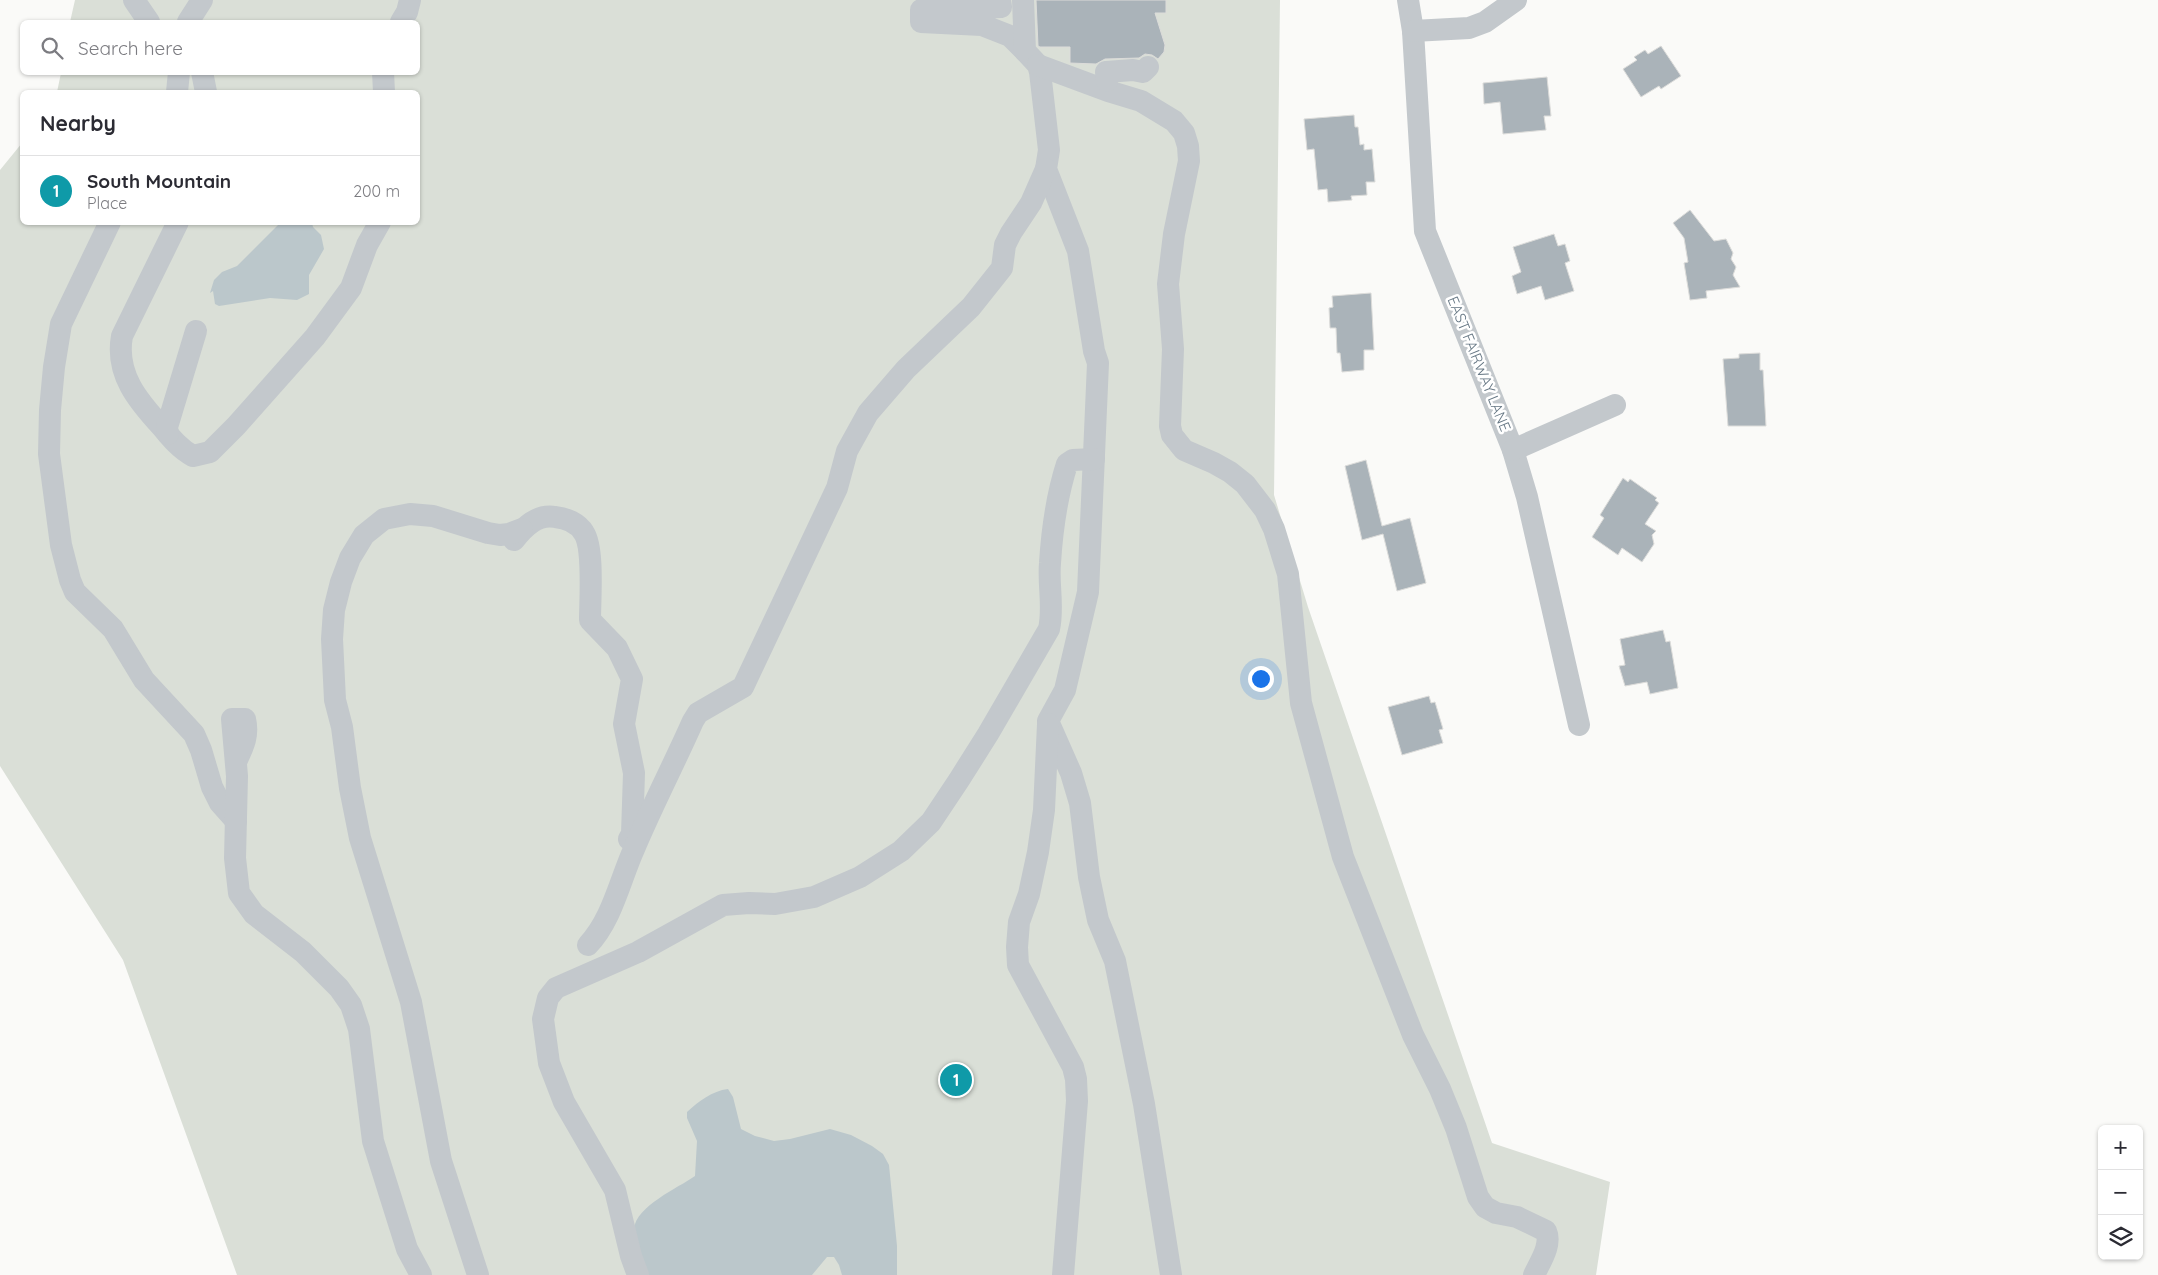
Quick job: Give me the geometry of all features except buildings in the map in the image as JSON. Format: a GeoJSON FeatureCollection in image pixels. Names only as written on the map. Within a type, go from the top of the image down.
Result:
{"type":"FeatureCollection","features":[{"type":"Feature","properties":{"kind":"street"},"geometry":{"type":"LineString","coordinates":[[134,0],[148,20]]}},
{"type":"Feature","properties":{"kind":"street"},"geometry":{"type":"LineString","coordinates":[[402,20],[407,12],[410,0]]}},
{"type":"Feature","properties":{"kind":"street"},"geometry":{"type":"LineString","coordinates":[[1000,0],[1001,7],[921,10],[921,22],[982,25],[1010,36],[1032,58],[1142,101],[1174,121],[1184,133],[1188,146],[1189,161],[1174,234],[1168,284],[1173,349],[1170,411],[1172,435],[1184,450],[1230,472],[1244,484],[1266,510],[1288,574],[1300,703],[1343,857],[1413,1035],[1456,1128],[1478,1197],[1485,1207],[1496,1213],[1517,1217],[1531,1223],[1546,1231],[1549,1237],[1548,1244],[1534,1275]]}},
{"type":"Feature","properties":{"kind":"street"},"geometry":{"type":"LineString","coordinates":[[638,1275],[631,1256],[615,1190],[564,1102],[549,1063],[544,1031],[544,1009],[548,998],[556,988],[594,955],[623,871],[693,720],[698,714],[743,687],[837,488],[847,451],[868,413],[906,369],[971,307],[1002,268],[1005,245],[1031,204],[1046,169],[1048,150],[1046,116],[1032,58],[1024,0]]}},
{"type":"Feature","properties":{"kind":"street","name":"EAST FAIRWAY LANE"},"geometry":{"type":"LineString","coordinates":[[1408,0],[1412,31],[1426,231],[1513,450],[1527,497],[1579,725]]}},
{"type":"Feature","properties":{"kind":"street"},"geometry":{"type":"LineString","coordinates":[[1412,31],[1469,28],[1485,22],[1516,0]]}},
{"type":"Feature","properties":{"kind":"street"},"geometry":{"type":"LineString","coordinates":[[190,20],[200,8]]}},
{"type":"Feature","properties":{"kind":"street"},"geometry":{"type":"LineString","coordinates":[[1106,87],[1106,72],[1133,70],[1143,72],[1148,67]]}},
{"type":"Feature","properties":{"kind":"street"},"geometry":{"type":"LineString","coordinates":[[177,90],[178,75]]}},
{"type":"Feature","properties":{"kind":"street"},"geometry":{"type":"LineString","coordinates":[[203,75],[206,90]]}},
{"type":"Feature","properties":{"kind":"street"},"geometry":{"type":"LineString","coordinates":[[383,75],[384,90]]}},
{"type":"Feature","properties":{"kind":"street"},"geometry":{"type":"LineString","coordinates":[[1046,169],[1078,251],[1094,351],[1098,363],[1089,576],[1086,601],[1065,690],[1048,721],[1055,759],[1080,803],[1089,877],[1098,920],[1115,961],[1144,1104],[1171,1275]]}},
{"type":"Feature","properties":{"kind":"street"},"geometry":{"type":"LineString","coordinates":[[109,225],[61,324],[54,367],[50,410],[49,454],[61,545],[70,580],[76,592],[113,629],[144,680],[194,734],[212,787],[220,803],[236,821]]}},
{"type":"Feature","properties":{"kind":"street"},"geometry":{"type":"LineString","coordinates":[[177,225],[122,336],[120,349],[124,374],[134,394],[165,423],[185,452],[193,456],[210,452],[236,426],[272,387],[335,312],[351,288],[367,245],[378,225]]}},
{"type":"Feature","properties":{"kind":"street"},"geometry":{"type":"LineString","coordinates":[[165,423],[196,331]]}},
{"type":"Feature","properties":{"kind":"street"},"geometry":{"type":"LineString","coordinates":[[1513,450],[1614,405]]}},
{"type":"Feature","properties":{"kind":"street"},"geometry":{"type":"LineString","coordinates":[[594,955],[638,952],[723,905],[775,904],[814,897],[860,877],[901,850],[930,822],[988,734],[1049,629],[1052,613],[1050,564],[1062,479],[1067,464],[1073,460],[1094,459]]}},
{"type":"Feature","properties":{"kind":"street"},"geometry":{"type":"LineString","coordinates":[[478,1275],[441,1161],[411,1002],[360,838],[350,788],[342,727],[335,700],[332,638],[334,610],[341,582],[350,558],[364,535],[384,519],[410,514],[433,516],[507,537],[511,544],[522,529],[533,521],[550,516],[569,520],[584,533],[590,547],[590,620],[616,648],[632,679],[624,724],[634,773],[632,834],[616,856],[623,871]]}},
{"type":"Feature","properties":{"kind":"street"},"geometry":{"type":"LineString","coordinates":[[1055,759],[1044,810],[1038,852],[1029,894],[1019,922],[1016,947],[1018,965],[1073,1066],[1076,1079],[1077,1101],[1063,1275]]}},
{"type":"Feature","properties":{"kind":"street"},"geometry":{"type":"LineString","coordinates":[[212,787],[218,793],[230,791],[236,769],[235,858],[239,893],[254,914],[302,952],[339,988],[351,1006],[359,1029],[373,1141],[408,1249],[422,1275]]}},
{"type":"Feature","properties":{"kind":"shaded area"},"geometry":{"type":"Polygon","coordinates":[[[75,0],[1280,0],[1274,495],[1308,607],[1492,1143],[1610,1182],[1596,1275],[237,1275],[123,960],[0,766],[0,170],[20,145],[20,225],[420,225],[420,90],[57,90],[61,75],[420,75],[420,20],[70,20],[75,0]]]}},
{"type":"Feature","properties":{"kind":"shaded area"},"geometry":{"type":"Polygon","coordinates":[[[278,225],[312,225],[321,235],[324,249],[309,275],[309,294],[297,300],[270,298],[219,306],[215,304],[213,291],[210,293],[214,280],[222,272],[237,266],[278,225]]]}},
{"type":"Feature","properties":{"kind":"shaded area"},"geometry":{"type":"Polygon","coordinates":[[[728,1089],[733,1097],[741,1129],[755,1136],[774,1141],[830,1129],[851,1135],[883,1154],[889,1165],[897,1246],[897,1275],[842,1275],[834,1257],[827,1257],[812,1275],[645,1275],[634,1233],[636,1221],[659,1198],[695,1176],[697,1141],[687,1118],[687,1112],[706,1097],[728,1089]]]}},
{"type":"Feature","properties":{"kind":"place","name":"South Mountain"},"geometry":{"type":"Point","coordinates":[956,1080]}}]}
